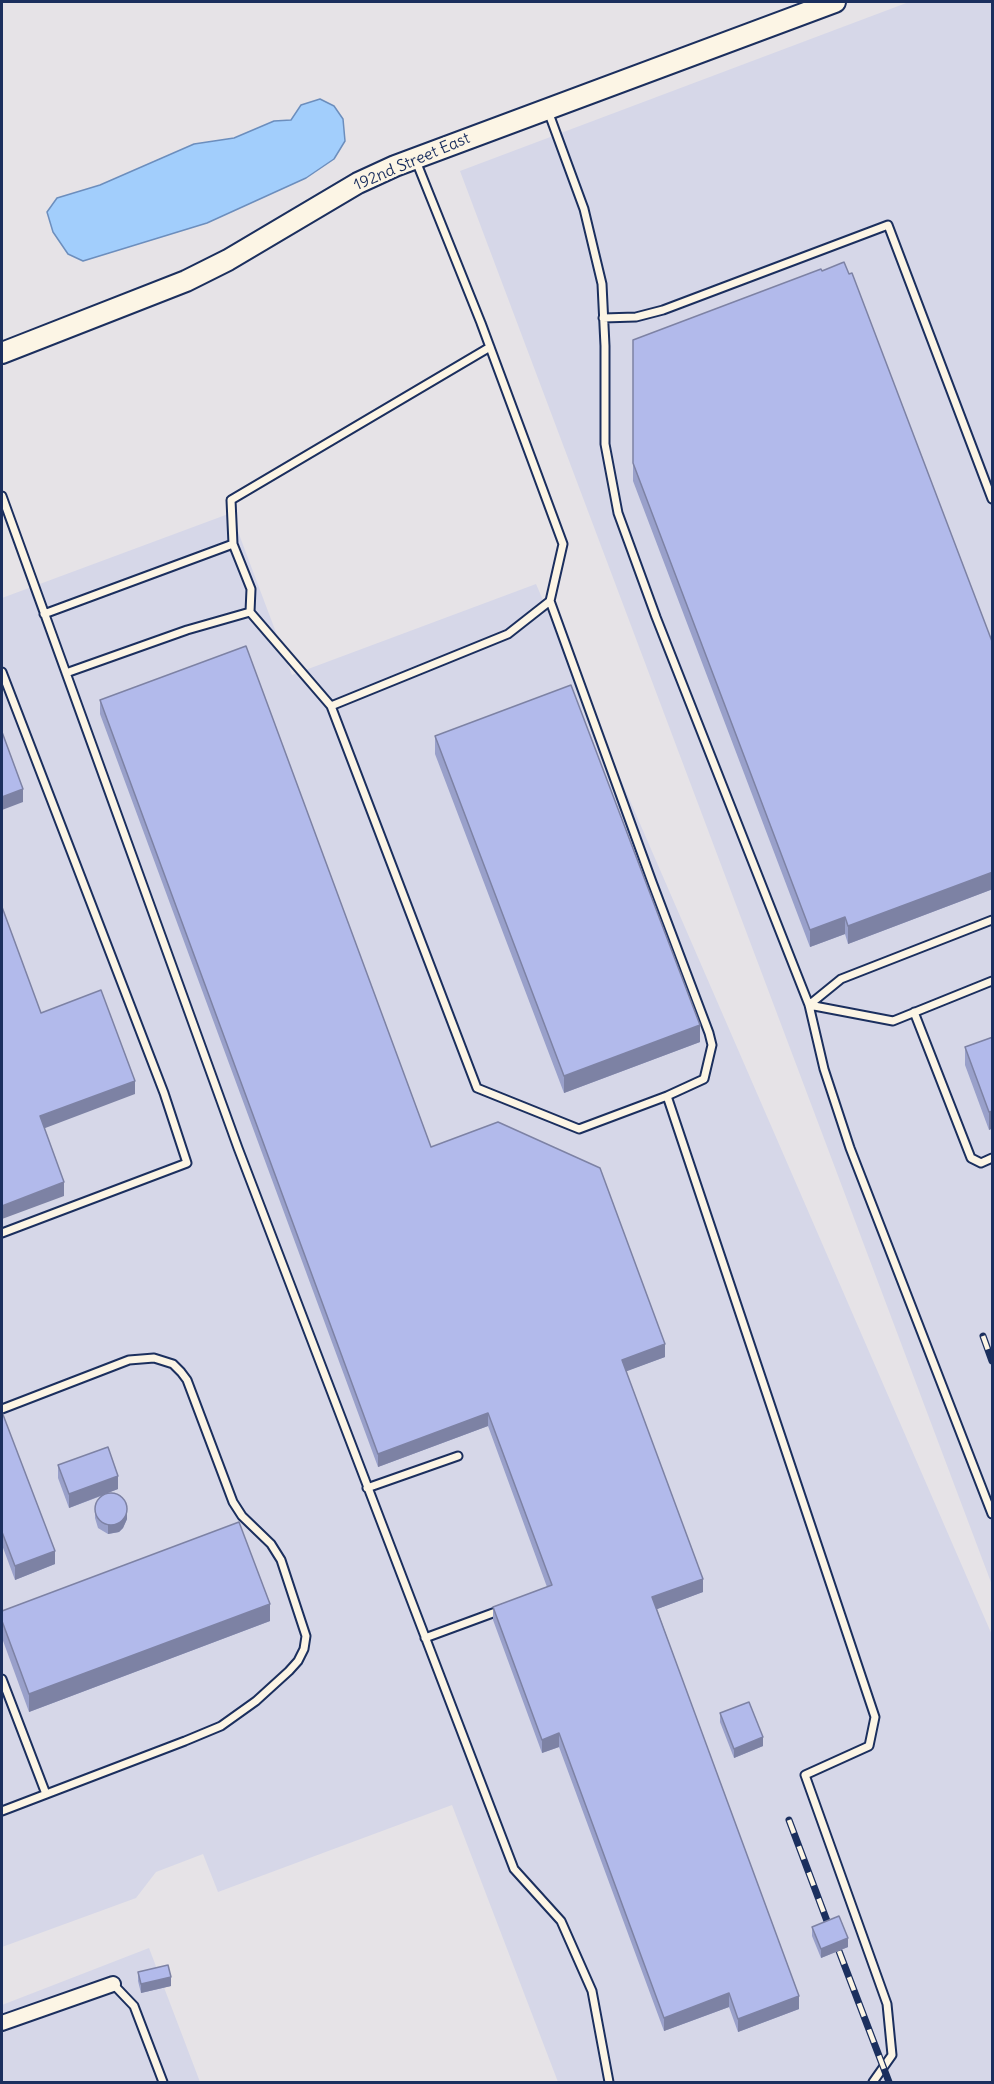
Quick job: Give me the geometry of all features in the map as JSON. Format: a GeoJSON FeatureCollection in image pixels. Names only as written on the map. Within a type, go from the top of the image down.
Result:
{"type":"FeatureCollection","features":[{"type":"Feature","properties":{"kind":"street","name":"192nd Street East"},"geometry":{"type":"LineString","coordinates":[[2,353],[186,281],[228,260],[358,183],[547,108],[835,2]]}},
{"type":"Feature","properties":{"kind":"street"},"geometry":{"type":"LineString","coordinates":[[2,2023],[113,1984]]}},
{"type":"Feature","properties":{"kind":"lane"},"geometry":{"type":"LineString","coordinates":[[547,108],[584,209],[602,284],[605,444],[618,513],[656,617],[809,1005],[824,1069],[850,1148],[993,1514]]}},
{"type":"Feature","properties":{"kind":"lane"},"geometry":{"type":"LineString","coordinates":[[415,159],[490,347],[563,544],[550,600],[712,1045],[704,1079],[667,1096],[579,1129],[477,1088],[331,706],[250,612],[251,590],[233,544],[231,501],[490,347]]}},
{"type":"Feature","properties":{"kind":"lane"},"geometry":{"type":"LineString","coordinates":[[603,318],[636,317],[663,310],[888,225],[993,499]]}},
{"type":"Feature","properties":{"kind":"lane"},"geometry":{"type":"LineString","coordinates":[[2,496],[238,1148],[514,1869],[561,1921],[592,1991],[609,2082]]}},
{"type":"Feature","properties":{"kind":"lane"},"geometry":{"type":"LineString","coordinates":[[44,614],[233,544]]}},
{"type":"Feature","properties":{"kind":"lane"},"geometry":{"type":"LineString","coordinates":[[331,706],[508,634],[550,600]]}},
{"type":"Feature","properties":{"kind":"lane"},"geometry":{"type":"LineString","coordinates":[[66,673],[187,630],[250,612]]}},
{"type":"Feature","properties":{"kind":"lane"},"geometry":{"type":"LineString","coordinates":[[2,672],[164,1093],[187,1163],[2,1233]]}},
{"type":"Feature","properties":{"kind":"lane"},"geometry":{"type":"LineString","coordinates":[[809,1005],[841,979],[993,920]]}},
{"type":"Feature","properties":{"kind":"lane"},"geometry":{"type":"LineString","coordinates":[[809,1005],[893,1021],[993,981]]}},
{"type":"Feature","properties":{"kind":"lane"},"geometry":{"type":"LineString","coordinates":[[914,1012],[971,1158],[981,1163],[993,1158]]}},
{"type":"Feature","properties":{"kind":"lane"},"geometry":{"type":"LineString","coordinates":[[667,1096],[875,1717],[869,1746],[805,1775],[887,2004],[892,2055],[873,2082]]}},
{"type":"Feature","properties":{"kind":"lane"},"geometry":{"type":"LineString","coordinates":[[2,1409],[129,1360],[154,1358],[173,1364],[187,1380],[234,1502],[242,1516],[271,1544],[281,1560],[306,1636],[304,1649],[298,1661],[289,1671],[256,1701],[221,1725],[185,1742],[2,1811]]}},
{"type":"Feature","properties":{"kind":"lane"},"geometry":{"type":"LineString","coordinates":[[367,1488],[458,1456]]}},
{"type":"Feature","properties":{"kind":"lane"},"geometry":{"type":"LineString","coordinates":[[425,1638],[514,1606]]}},
{"type":"Feature","properties":{"kind":"lane"},"geometry":{"type":"LineString","coordinates":[[2,1679],[46,1794]]}},
{"type":"Feature","properties":{"kind":"lane"},"geometry":{"type":"LineString","coordinates":[[113,1984],[134,2006],[163,2082]]}},
{"type":"Feature","properties":{"kind":"shaded area"},"geometry":{"type":"Polygon","coordinates":[[[909,2],[992,2],[992,1585],[460,171],[909,2]]]}},
{"type":"Feature","properties":{"kind":"shaded area"},"geometry":{"type":"Polygon","coordinates":[[[231,513],[292,675],[536,584],[992,1635],[992,2082],[558,2082],[452,1805],[218,1892],[203,1854],[156,1872],[136,1898],[2,1947],[2,598],[231,513]]]}},
{"type":"Feature","properties":{"kind":"shaded area"},"geometry":{"type":"Polygon","coordinates":[[[149,1948],[200,2082],[2,2082],[2,2005],[149,1948]]]}},
{"type":"Feature","properties":{"kind":"water"},"geometry":{"type":"Polygon","coordinates":[[[320,99],[334,106],[343,119],[345,141],[334,159],[306,178],[207,223],[83,261],[68,254],[53,232],[47,212],[57,198],[100,185],[194,144],[234,138],[274,121],[291,120],[301,105],[320,99]]]}},
{"type":"Feature","properties":{"kind":"building"},"geometry":{"type":"Polygon","coordinates":[[[844,262],[849,274],[852,273],[993,644],[993,872],[848,926],[845,917],[810,930],[633,463],[633,340],[844,262]]]}},
{"type":"Feature","properties":{"kind":"building"},"geometry":{"type":"Polygon","coordinates":[[[246,646],[431,1147],[498,1122],[600,1168],[665,1344],[622,1360],[703,1579],[652,1597],[799,1996],[738,2019],[729,1993],[664,2018],[559,1733],[542,1740],[493,1607],[552,1585],[488,1413],[378,1454],[100,700],[246,646]]]}},
{"type":"Feature","properties":{"kind":"building"},"geometry":{"type":"Polygon","coordinates":[[[571,685],[700,1025],[564,1076],[435,736],[571,685]]]}},
{"type":"Feature","properties":{"kind":"building"},"geometry":{"type":"Polygon","coordinates":[[[2,732],[23,789],[2,797],[2,732]]]}},
{"type":"Feature","properties":{"kind":"building"},"geometry":{"type":"Polygon","coordinates":[[[2,907],[41,1013],[101,990],[135,1081],[40,1116],[64,1182],[2,1206],[2,907]]]}},
{"type":"Feature","properties":{"kind":"building"},"geometry":{"type":"Polygon","coordinates":[[[993,1037],[993,1111],[989,1112],[965,1047],[993,1037]]]}},
{"type":"Feature","properties":{"kind":"building"},"geometry":{"type":"Polygon","coordinates":[[[2,1412],[55,1551],[15,1566],[2,1532],[2,1412]]]}},
{"type":"Feature","properties":{"kind":"building"},"geometry":{"type":"Polygon","coordinates":[[[108,1447],[118,1476],[69,1494],[58,1465],[108,1447]]]}},
{"type":"Feature","properties":{"kind":"building"},"geometry":{"type":"Polygon","coordinates":[[[111,1493],[122,1498],[127,1509],[122,1520],[111,1525],[100,1520],[95,1509],[100,1498],[111,1493]]]}},
{"type":"Feature","properties":{"kind":"building"},"geometry":{"type":"Polygon","coordinates":[[[239,1522],[270,1604],[29,1694],[2,1621],[2,1611],[239,1522]]]}},
{"type":"Feature","properties":{"kind":"building"},"geometry":{"type":"Polygon","coordinates":[[[749,1702],[763,1737],[734,1749],[720,1713],[749,1702]]]}},
{"type":"Feature","properties":{"kind":"building"},"geometry":{"type":"Polygon","coordinates":[[[839,1916],[848,1938],[821,1949],[812,1927],[839,1916]]]}},
{"type":"Feature","properties":{"kind":"building"},"geometry":{"type":"Polygon","coordinates":[[[168,1965],[171,1977],[141,1984],[138,1972],[168,1965]]]}},
{"type":"Feature","properties":{"kind":"railway"},"geometry":{"type":"LineString","coordinates":[[983,1336],[992,1361]]}},
{"type":"Feature","properties":{"kind":"railway"},"geometry":{"type":"LineString","coordinates":[[789,1820],[830,1929]]}},
{"type":"Feature","properties":{"kind":"railway"},"geometry":{"type":"LineString","coordinates":[[839,1951],[889,2082]]}}]}
